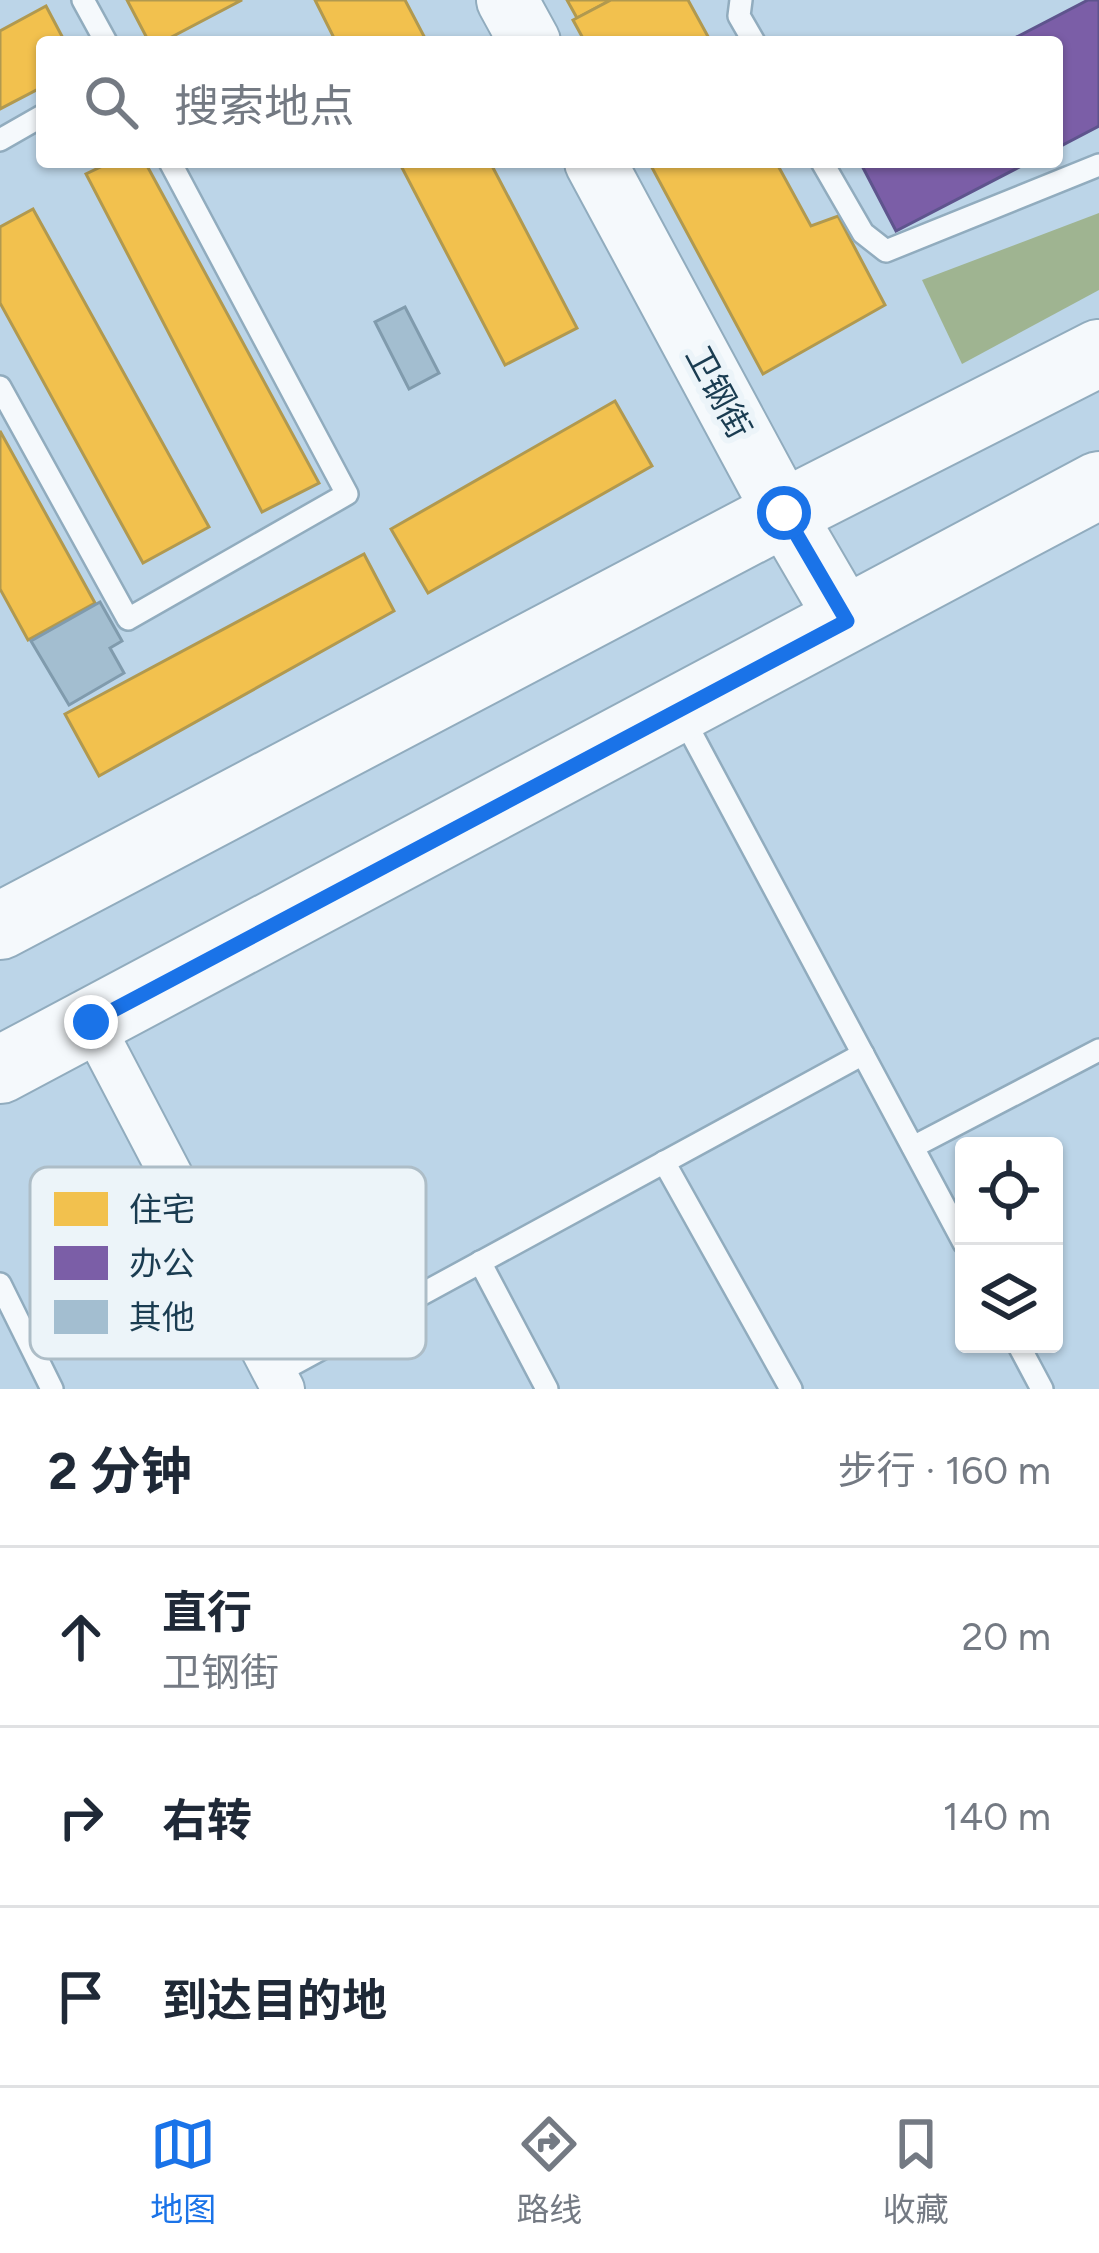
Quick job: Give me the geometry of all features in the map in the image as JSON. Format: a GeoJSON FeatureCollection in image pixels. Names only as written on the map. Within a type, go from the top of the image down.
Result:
{"type":"FeatureCollection","features":[{"type":"Feature","properties":{"kind":"main road"},"geometry":{"type":"LineString","coordinates":[[0,926],[784,513],[1099,353]]}},
{"type":"Feature","properties":{"kind":"main road"},"geometry":{"type":"LineString","coordinates":[[0,1070],[1099,484]]}},
{"type":"Feature","properties":{"kind":"street"},"geometry":{"type":"LineString","coordinates":[[507,0],[527,36]]}},
{"type":"Feature","properties":{"kind":"street","name":"卫钢街"},"geometry":{"type":"LineString","coordinates":[[598,168],[847,621]]}},
{"type":"Feature","properties":{"kind":"street"},"geometry":{"type":"LineString","coordinates":[[91,1022],[167,1167]]}},
{"type":"Feature","properties":{"kind":"lane"},"geometry":{"type":"LineString","coordinates":[[83,0],[103,36]]}},
{"type":"Feature","properties":{"kind":"lane"},"geometry":{"type":"LineString","coordinates":[[741,0],[739,16],[751,36]]}},
{"type":"Feature","properties":{"kind":"lane"},"geometry":{"type":"LineString","coordinates":[[0,140],[36,119]]}},
{"type":"Feature","properties":{"kind":"lane"},"geometry":{"type":"LineString","coordinates":[[825,168],[863,233],[886,251],[1099,165]]}},
{"type":"Feature","properties":{"kind":"lane"},"geometry":{"type":"LineString","coordinates":[[0,386],[128,619],[347,494],[173,168]]}},
{"type":"Feature","properties":{"kind":"lane"},"geometry":{"type":"LineString","coordinates":[[679,710],[955,1226]]}},
{"type":"Feature","properties":{"kind":"lane"},"geometry":{"type":"LineString","coordinates":[[913,1147],[1099,1050]]}},
{"type":"Feature","properties":{"kind":"lane"},"geometry":{"type":"LineString","coordinates":[[426,1294],[863,1054]]}},
{"type":"Feature","properties":{"kind":"lane"},"geometry":{"type":"LineString","coordinates":[[664,1162],[791,1389]]}},
{"type":"Feature","properties":{"kind":"lane"},"geometry":{"type":"LineString","coordinates":[[480,1262],[547,1389]]}},
{"type":"Feature","properties":{"kind":"lane"},"geometry":{"type":"LineString","coordinates":[[0,1284],[30,1345]]}},
{"type":"Feature","properties":{"kind":"lane"},"geometry":{"type":"LineString","coordinates":[[1023,1353],[1042,1389]]}},
{"type":"Feature","properties":{"kind":"lane"},"geometry":{"type":"LineString","coordinates":[[37,1359],[52,1389]]}},
{"type":"Feature","properties":{"kind":"lane"},"geometry":{"type":"LineString","coordinates":[[279,1381],[316,1359]]}},
{"type":"Feature","properties":{"kind":"green space"},"geometry":{"type":"Polygon","coordinates":[[[1099,213],[1099,290],[962,364],[922,280],[1099,213]]]}},
{"type":"Feature","properties":{"kind":"building: 住宅"},"geometry":{"type":"Polygon","coordinates":[[[127,0],[242,0],[173,36],[146,36],[127,0]]]}},
{"type":"Feature","properties":{"kind":"building: 住宅"},"geometry":{"type":"Polygon","coordinates":[[[315,0],[405,0],[424,36],[333,36],[315,0]]]}},
{"type":"Feature","properties":{"kind":"building: 住宅"},"geometry":{"type":"Polygon","coordinates":[[[567,0],[611,0],[577,18],[567,0]]]}},
{"type":"Feature","properties":{"kind":"building: 住宅"},"geometry":{"type":"Polygon","coordinates":[[[611,0],[688,0],[708,36],[582,36],[573,20],[611,0]]]}},
{"type":"Feature","properties":{"kind":"building: 住宅"},"geometry":{"type":"Polygon","coordinates":[[[46,6],[62,36],[36,36],[36,90],[0,109],[0,31],[46,6]]]}},
{"type":"Feature","properties":{"kind":"building: 住宅"},"geometry":{"type":"Polygon","coordinates":[[[98,168],[148,168],[319,483],[262,512],[86,174],[98,168]]]}},
{"type":"Feature","properties":{"kind":"building: 住宅"},"geometry":{"type":"Polygon","coordinates":[[[402,168],[493,168],[577,328],[505,365],[402,168]]]}},
{"type":"Feature","properties":{"kind":"building: 住宅"},"geometry":{"type":"Polygon","coordinates":[[[652,168],[779,168],[811,226],[838,216],[885,305],[763,374],[652,168]]]}},
{"type":"Feature","properties":{"kind":"building: 住宅"},"geometry":{"type":"Polygon","coordinates":[[[33,209],[209,527],[143,563],[0,303],[0,227],[33,209]]]}},
{"type":"Feature","properties":{"kind":"building: 住宅"},"geometry":{"type":"Polygon","coordinates":[[[615,401],[652,466],[428,593],[391,529],[615,401]]]}},
{"type":"Feature","properties":{"kind":"building: 住宅"},"geometry":{"type":"Polygon","coordinates":[[[0,431],[95,603],[28,640],[0,589],[0,431]]]}},
{"type":"Feature","properties":{"kind":"building: 住宅"},"geometry":{"type":"Polygon","coordinates":[[[364,554],[394,611],[99,776],[65,714],[364,554]]]}},
{"type":"Feature","properties":{"kind":"building: 办公"},"geometry":{"type":"Polygon","coordinates":[[[1088,0],[1099,0],[1099,126],[1063,145],[1063,36],[1019,36],[1088,0]]]}},
{"type":"Feature","properties":{"kind":"building: 办公"},"geometry":{"type":"Polygon","coordinates":[[[863,168],[1017,168],[896,231],[863,168]]]}},
{"type":"Feature","properties":{"kind":"building: 其他"},"geometry":{"type":"Polygon","coordinates":[[[405,307],[439,373],[409,389],[375,322],[405,307]]]}},
{"type":"Feature","properties":{"kind":"building: 其他"},"geometry":{"type":"Polygon","coordinates":[[[100,602],[122,641],[110,648],[124,673],[69,705],[31,641],[100,602]]]}},
{"type":"Feature","properties":{"kind":"route"},"geometry":{"type":"LineString","coordinates":[[91,1022],[847,621],[784,513]]}}]}
